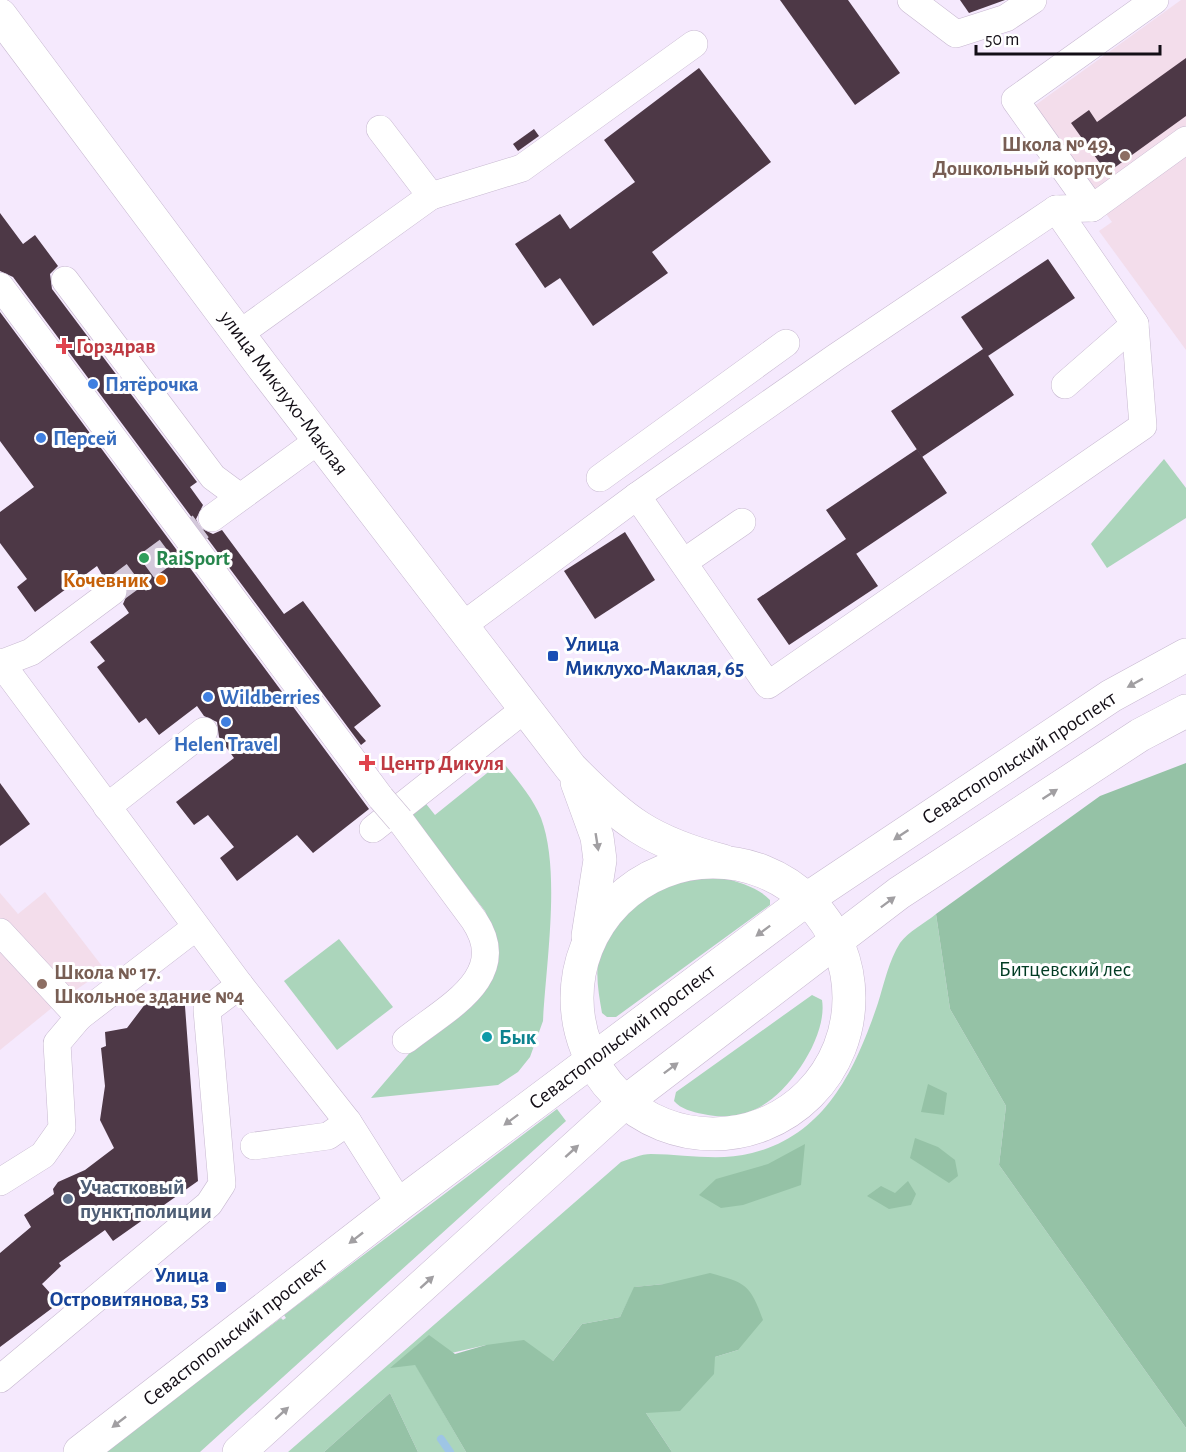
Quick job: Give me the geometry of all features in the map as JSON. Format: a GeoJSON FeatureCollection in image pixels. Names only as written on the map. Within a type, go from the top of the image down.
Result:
{"type":"FeatureCollection","features":[{"type":"Feature","properties":{"kind":"main road","name":"улица Миклухо-Маклая"},"geometry":{"type":"LineString","coordinates":[[3,25],[571,768],[608,805],[652,837],[683,851],[723,861]]}},
{"type":"Feature","properties":{"kind":"main road","name":"Севастопольский проспект"},"geometry":{"type":"LineString","coordinates":[[80,1452],[400,1204],[810,897],[1111,696],[1186,655]]}},
{"type":"Feature","properties":{"kind":"main road"},"geometry":{"type":"LineString","coordinates":[[239,1452],[624,1103],[899,893],[1121,747],[1186,711]]}},
{"type":"Feature","properties":{"kind":"main road","name":"улица Миклухо-Маклая"},"geometry":{"type":"LineString","coordinates":[[571,768],[591,815],[600,860],[583,961]]}},
{"type":"Feature","properties":{"kind":"main road"},"geometry":{"type":"LineString","coordinates":[[723,861],[754,866],[784,878],[810,897],[827,916],[841,938],[849,969],[848,997],[833,1053],[818,1077],[800,1099],[777,1119],[750,1132],[720,1138],[686,1135],[653,1123],[624,1103],[605,1083],[591,1059],[580,1027],[578,994],[583,961],[597,930],[614,906],[637,886],[663,872],[691,863],[723,861]]}},
{"type":"Feature","properties":{"kind":"lane"},"geometry":{"type":"LineString","coordinates":[[911,0],[956,34],[1006,18],[1033,0]]}},
{"type":"Feature","properties":{"kind":"lane"},"geometry":{"type":"LineString","coordinates":[[1092,208],[1015,100],[1155,0]]}},
{"type":"Feature","properties":{"kind":"lane"},"geometry":{"type":"LineString","coordinates":[[239,334],[431,196],[522,168],[694,44]]}},
{"type":"Feature","properties":{"kind":"lane"},"geometry":{"type":"LineString","coordinates":[[380,129],[431,196]]}},
{"type":"Feature","properties":{"kind":"lane"},"geometry":{"type":"LineString","coordinates":[[462,626],[637,496],[836,357],[1056,209],[1092,208],[1186,140]]}},
{"type":"Feature","properties":{"kind":"lane"},"geometry":{"type":"LineString","coordinates":[[637,496],[768,685],[1143,426],[1135,324],[1056,209]]}},
{"type":"Feature","properties":{"kind":"lane"},"geometry":{"type":"LineString","coordinates":[[65,280],[213,477],[240,497]]}},
{"type":"Feature","properties":{"kind":"lane"},"geometry":{"type":"LineString","coordinates":[[0,286],[483,933],[487,960],[481,975],[472,987],[406,1040]]}},
{"type":"Feature","properties":{"kind":"lane"},"geometry":{"type":"LineString","coordinates":[[1065,385],[1135,324]]}},
{"type":"Feature","properties":{"kind":"lane"},"geometry":{"type":"LineString","coordinates":[[600,478],[786,343]]}},
{"type":"Feature","properties":{"kind":"lane"},"geometry":{"type":"LineString","coordinates":[[212,518],[319,440]]}},
{"type":"Feature","properties":{"kind":"lane"},"geometry":{"type":"LineString","coordinates":[[684,562],[742,522]]}},
{"type":"Feature","properties":{"kind":"lane"},"geometry":{"type":"LineString","coordinates":[[113,591],[31,652],[0,663],[196,927],[348,1122],[400,1204]]}},
{"type":"Feature","properties":{"kind":"lane"},"geometry":{"type":"LineString","coordinates":[[373,829],[526,708]]}},
{"type":"Feature","properties":{"kind":"lane"},"geometry":{"type":"LineString","coordinates":[[107,807],[204,731]]}},
{"type":"Feature","properties":{"kind":"lane"},"geometry":{"type":"LineString","coordinates":[[0,1182],[43,1155],[62,1128],[57,1043],[79,1017],[164,964],[196,927]]}},
{"type":"Feature","properties":{"kind":"lane"},"geometry":{"type":"LineString","coordinates":[[0,932],[79,1017]]}},
{"type":"Feature","properties":{"kind":"lane"},"geometry":{"type":"LineString","coordinates":[[0,1379],[209,1204],[222,1184],[207,1010],[240,985]]}},
{"type":"Feature","properties":{"kind":"lane"},"geometry":{"type":"LineString","coordinates":[[254,1146],[328,1136],[348,1122]]}},
{"type":"Feature","properties":{"kind":"shaded area","name":"Школа № 49. Дошкольный корпус"},"geometry":{"type":"Polygon","coordinates":[[[1181,0],[1186,0],[1186,350],[1099,231],[1112,222],[1030,109],[1181,0]]]}},
{"type":"Feature","properties":{"kind":"shaded area","name":"Школа № 17. Школьное здание №4"},"geometry":{"type":"Polygon","coordinates":[[[45,892],[105,970],[64,998],[0,1050],[0,893],[18,914],[45,892]]]}},
{"type":"Feature","properties":{"kind":"green space"},"geometry":{"type":"Polygon","coordinates":[[[1164,459],[1186,488],[1186,518],[1107,568],[1091,544],[1164,459]]]}},
{"type":"Feature","properties":{"kind":"green space"},"geometry":{"type":"Polygon","coordinates":[[[502,761],[533,802],[541,818],[550,864],[551,918],[543,1021],[530,1057],[518,1072],[498,1085],[371,1098],[413,1049],[496,938],[485,911],[409,812],[423,800],[435,815],[502,761]]]}},
{"type":"Feature","properties":{"kind":"green space","name":"Битцевский лес"},"geometry":{"type":"Polygon","coordinates":[[[1186,763],[1186,1428],[999,1165],[1006,1106],[950,1009],[936,914],[1100,796],[1186,763]]]}},
{"type":"Feature","properties":{"kind":"green space"},"geometry":{"type":"Polygon","coordinates":[[[723,877],[760,892],[770,900],[770,905],[616,1017],[607,1017],[602,1013],[597,971],[599,957],[606,937],[617,921],[647,896],[665,888],[703,878],[723,877]]]}},
{"type":"Feature","properties":{"kind":"green space"},"geometry":{"type":"Polygon","coordinates":[[[936,914],[950,1009],[1006,1106],[999,1165],[1186,1428],[1186,1452],[672,1452],[646,1413],[715,1357],[738,1350],[664,1284],[635,1287],[620,1317],[582,1324],[553,1361],[486,1345],[391,1367],[415,1364],[466,1452],[418,1452],[390,1393],[324,1452],[288,1452],[621,1162],[651,1154],[739,1156],[778,1144],[800,1131],[819,1115],[848,1074],[869,1027],[890,964],[900,943],[912,931],[936,914]]]}},
{"type":"Feature","properties":{"kind":"green space"},"geometry":{"type":"Polygon","coordinates":[[[339,939],[393,1007],[337,1050],[284,981],[339,939]]]}},
{"type":"Feature","properties":{"kind":"green space"},"geometry":{"type":"Polygon","coordinates":[[[812,995],[822,1000],[819,1030],[804,1062],[781,1091],[769,1101],[750,1112],[723,1116],[691,1111],[674,1101],[676,1092],[812,995]]]}},
{"type":"Feature","properties":{"kind":"green space"},"geometry":{"type":"Polygon","coordinates":[[[928,1084],[947,1093],[944,1115],[921,1112],[928,1084]]]}},
{"type":"Feature","properties":{"kind":"green space"},"geometry":{"type":"Polygon","coordinates":[[[557,1109],[566,1121],[200,1452],[104,1452],[281,1318],[283,1320],[286,1318],[284,1315],[557,1109]]]}},
{"type":"Feature","properties":{"kind":"green space"},"geometry":{"type":"Polygon","coordinates":[[[915,1138],[938,1147],[955,1160],[958,1176],[949,1183],[910,1158],[915,1138]]]}},
{"type":"Feature","properties":{"kind":"green space"},"geometry":{"type":"Polygon","coordinates":[[[805,1144],[801,1185],[743,1205],[721,1208],[699,1195],[716,1179],[768,1164],[805,1144]]]}},
{"type":"Feature","properties":{"kind":"green space"},"geometry":{"type":"Polygon","coordinates":[[[908,1181],[916,1194],[911,1205],[889,1209],[867,1196],[881,1186],[895,1193],[908,1181]]]}},
{"type":"Feature","properties":{"kind":"green space"},"geometry":{"type":"Polygon","coordinates":[[[710,1273],[745,1287],[754,1299],[763,1320],[738,1350],[715,1357],[714,1374],[680,1411],[646,1413],[672,1452],[466,1452],[415,1365],[390,1368],[429,1335],[455,1354],[486,1345],[524,1340],[553,1361],[582,1324],[620,1317],[634,1287],[664,1284],[710,1273]]]}},
{"type":"Feature","properties":{"kind":"green space"},"geometry":{"type":"Polygon","coordinates":[[[390,1393],[418,1452],[324,1452],[390,1393]]]}},
{"type":"Feature","properties":{"kind":"building"},"geometry":{"type":"Polygon","coordinates":[[[780,0],[848,0],[900,73],[855,105],[780,0]]]}},
{"type":"Feature","properties":{"kind":"building"},"geometry":{"type":"Polygon","coordinates":[[[960,0],[1005,0],[969,13],[960,0]]]}},
{"type":"Feature","properties":{"kind":"building"},"geometry":{"type":"Polygon","coordinates":[[[1186,58],[1186,116],[1107,173],[1071,123],[1089,110],[1097,122],[1186,58]]]}},
{"type":"Feature","properties":{"kind":"building"},"geometry":{"type":"Polygon","coordinates":[[[699,68],[771,162],[652,252],[668,273],[593,326],[560,278],[545,288],[515,244],[560,214],[570,229],[635,182],[604,140],[699,68]]]}},
{"type":"Feature","properties":{"kind":"building"},"geometry":{"type":"Polygon","coordinates":[[[534,129],[539,136],[518,151],[513,144],[534,129]]]}},
{"type":"Feature","properties":{"kind":"building"},"geometry":{"type":"Polygon","coordinates":[[[0,213],[23,244],[35,235],[58,266],[50,274],[52,289],[197,482],[190,487],[203,505],[196,519],[200,528],[213,534],[222,530],[284,614],[303,601],[381,706],[354,727],[366,741],[361,745],[13,277],[0,271],[0,213]]]}},
{"type":"Feature","properties":{"kind":"building"},"geometry":{"type":"Polygon","coordinates":[[[1048,259],[1075,298],[988,356],[1014,395],[922,457],[891,411],[983,349],[961,317],[1048,259]]]}},
{"type":"Feature","properties":{"kind":"building"},"geometry":{"type":"Polygon","coordinates":[[[0,312],[369,809],[313,853],[297,835],[237,881],[220,858],[234,847],[208,815],[194,825],[176,802],[234,758],[219,737],[217,722],[204,716],[197,706],[159,735],[146,718],[139,723],[97,667],[105,661],[90,642],[129,613],[123,604],[129,590],[125,581],[119,576],[104,578],[97,566],[35,612],[17,587],[27,579],[0,543],[0,512],[34,487],[0,441],[0,312]]]}},
{"type":"Feature","properties":{"kind":"building"},"geometry":{"type":"Polygon","coordinates":[[[917,449],[947,493],[856,554],[878,586],[789,645],[757,599],[846,539],[826,510],[917,449]]]}},
{"type":"Feature","properties":{"kind":"building"},"geometry":{"type":"Polygon","coordinates":[[[625,532],[655,580],[595,619],[564,571],[625,532]]]}},
{"type":"Feature","properties":{"kind":"building"},"geometry":{"type":"Polygon","coordinates":[[[0,783],[30,824],[0,846],[0,783]]]}},
{"type":"Feature","properties":{"kind":"building"},"geometry":{"type":"Polygon","coordinates":[[[184,993],[198,1181],[113,1241],[105,1230],[59,1263],[61,1266],[42,1284],[59,1303],[0,1347],[0,1253],[31,1227],[24,1215],[54,1194],[53,1189],[58,1182],[85,1170],[114,1148],[100,1120],[105,1086],[101,1048],[106,1046],[105,1032],[127,1028],[152,995],[184,993]]]}},
{"type":"Feature","properties":{"kind":"waterway"},"geometry":{"type":"LineString","coordinates":[[441,1439],[450,1452]]}},
{"type":"Feature","properties":{"kind":"tunnel"},"geometry":{"type":"LineString","coordinates":[[113,591],[212,518]]}},
{"type":"Feature","properties":{"kind":"place","name":"Школа № 49. Дошкольный корпус"},"geometry":{"type":"Point","coordinates":[1125,156]}},
{"type":"Feature","properties":{"kind":"place","name":"Горздрав"},"geometry":{"type":"Point","coordinates":[64,346]}},
{"type":"Feature","properties":{"kind":"place","name":"Пятёрочка"},"geometry":{"type":"Point","coordinates":[93,384]}},
{"type":"Feature","properties":{"kind":"place","name":"Персей"},"geometry":{"type":"Point","coordinates":[41,438]}},
{"type":"Feature","properties":{"kind":"place","name":"RaiSport"},"geometry":{"type":"Point","coordinates":[144,558]}},
{"type":"Feature","properties":{"kind":"place","name":"Кочевник"},"geometry":{"type":"Point","coordinates":[161,580]}},
{"type":"Feature","properties":{"kind":"place","name":"Улица Миклухо-Маклая, 65"},"geometry":{"type":"Point","coordinates":[553,656]}},
{"type":"Feature","properties":{"kind":"place","name":"Wildberries"},"geometry":{"type":"Point","coordinates":[208,697]}},
{"type":"Feature","properties":{"kind":"place","name":"Helen Travel"},"geometry":{"type":"Point","coordinates":[226,722]}},
{"type":"Feature","properties":{"kind":"place","name":"Центр Дикуля"},"geometry":{"type":"Point","coordinates":[367,763]}},
{"type":"Feature","properties":{"kind":"place","name":"Школа № 17. Школьное здание №4"},"geometry":{"type":"Point","coordinates":[42,984]}},
{"type":"Feature","properties":{"kind":"place","name":"Бык"},"geometry":{"type":"Point","coordinates":[487,1037]}},
{"type":"Feature","properties":{"kind":"place","name":"Участковый пункт полиции"},"geometry":{"type":"Point","coordinates":[68,1199]}},
{"type":"Feature","properties":{"kind":"place","name":"Улица Островитянова, 53"},"geometry":{"type":"Point","coordinates":[221,1287]}}]}
